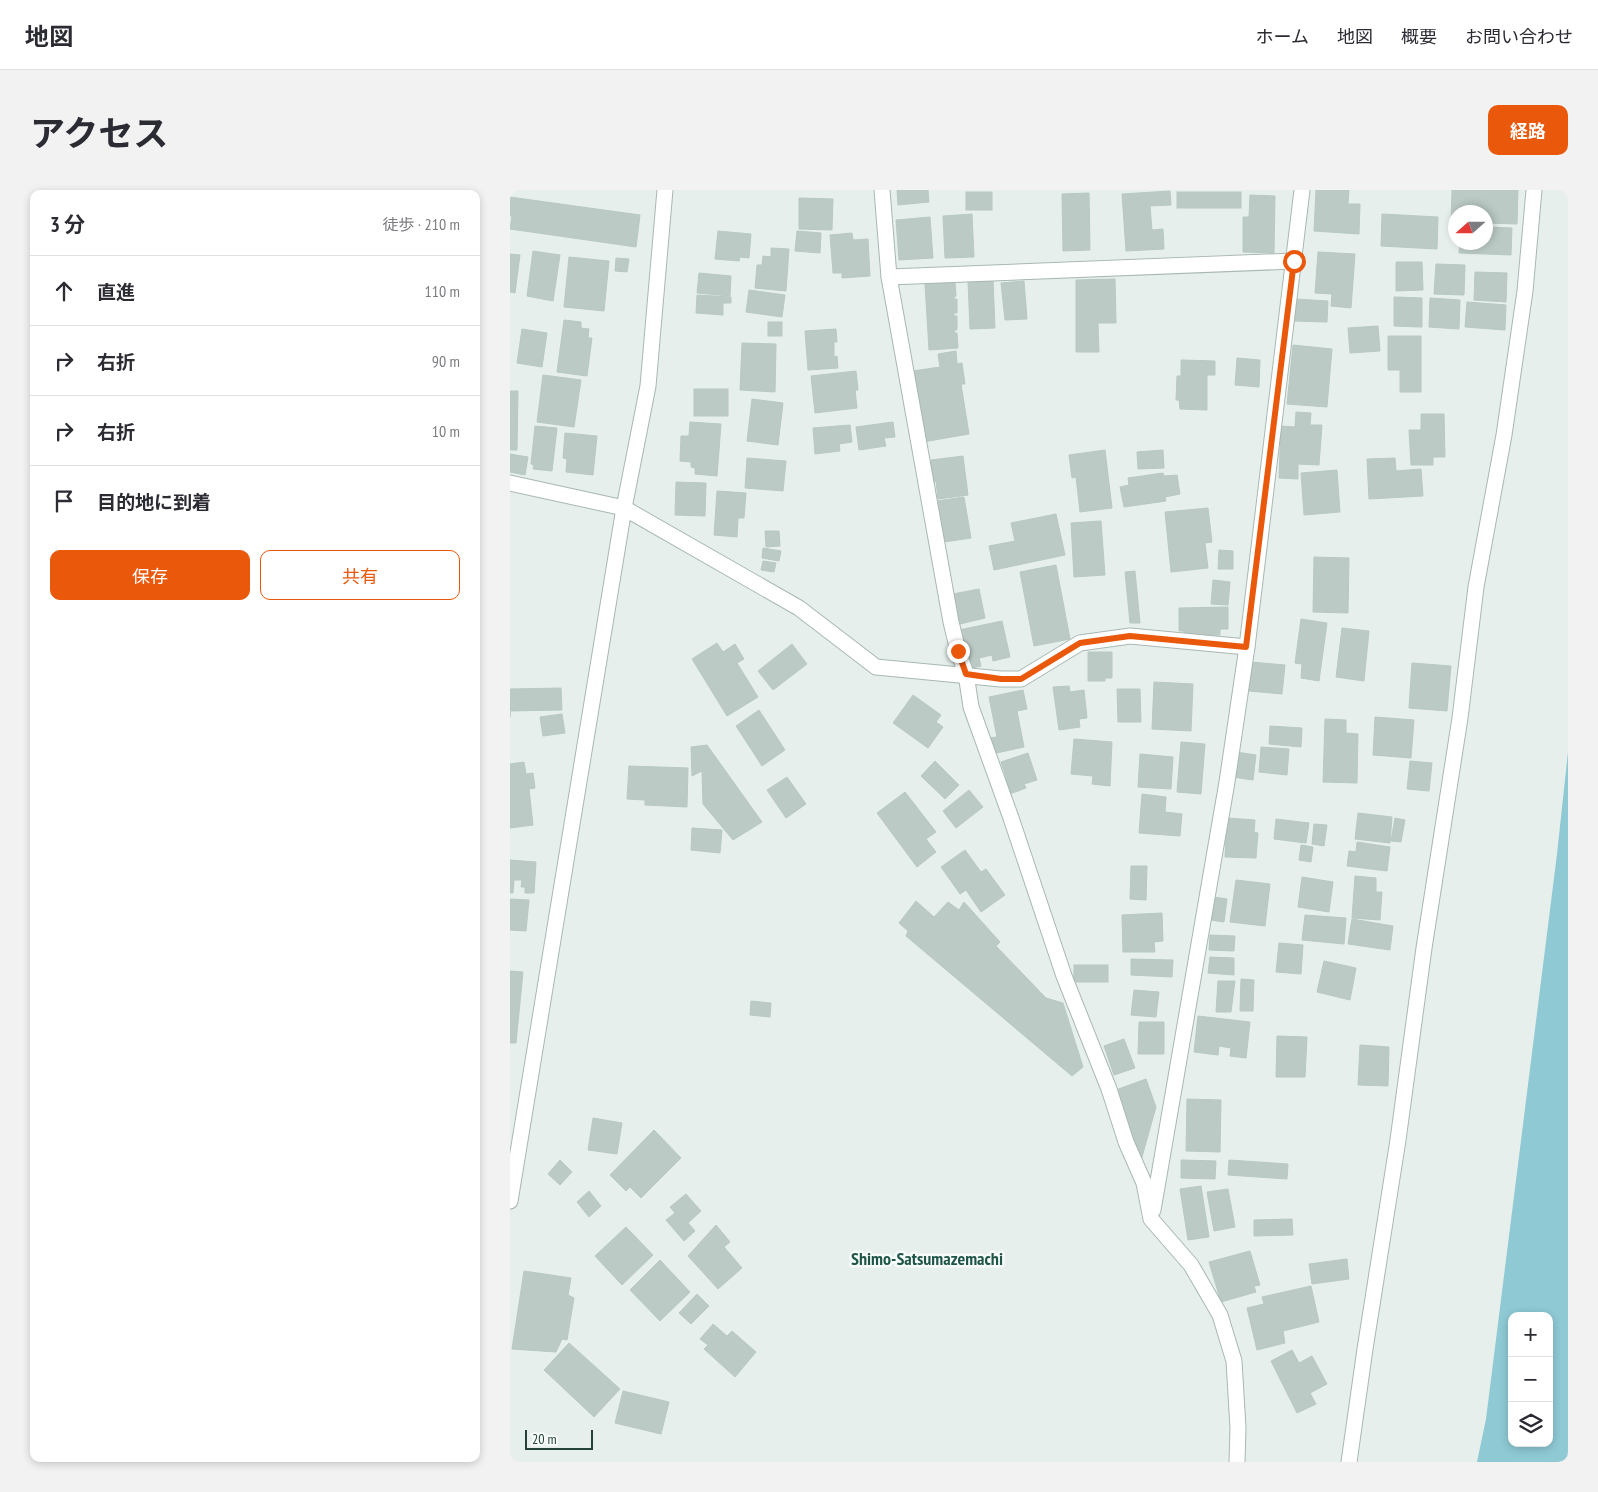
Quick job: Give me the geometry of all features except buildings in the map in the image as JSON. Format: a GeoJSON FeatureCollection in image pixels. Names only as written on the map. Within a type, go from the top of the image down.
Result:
{"type":"FeatureCollection","features":[{"type":"Feature","properties":{"kind":"street"},"geometry":{"type":"LineString","coordinates":[[510,1201],[624,508],[648,386],[665,190]]}},
{"type":"Feature","properties":{"kind":"street"},"geometry":{"type":"LineString","coordinates":[[882,190],[889,277],[951,622],[966,674],[971,707],[1011,818],[1064,976],[1109,1088],[1126,1142],[1144,1184],[1151,1219],[1191,1265],[1220,1315],[1234,1361],[1238,1428],[1237,1462]]}},
{"type":"Feature","properties":{"kind":"street"},"geometry":{"type":"LineString","coordinates":[[1151,1219],[1227,782],[1246,647],[1302,190]]}},
{"type":"Feature","properties":{"kind":"street"},"geometry":{"type":"LineString","coordinates":[[1349,1462],[1398,1140],[1424,948],[1460,718],[1476,587],[1504,435],[1524,300],[1534,190]]}},
{"type":"Feature","properties":{"kind":"street"},"geometry":{"type":"LineString","coordinates":[[889,277],[1294,261]]}},
{"type":"Feature","properties":{"kind":"street"},"geometry":{"type":"LineString","coordinates":[[510,483],[624,508],[799,608],[876,667],[966,674],[1001,679],[1021,679],[1080,643],[1130,636],[1246,647]]}},
{"type":"Feature","properties":{"kind":"water"},"geometry":{"type":"Polygon","coordinates":[[[1568,752],[1568,1462],[1477,1462],[1486,1419],[1557,854],[1568,752]]]}},
{"type":"Feature","properties":{"kind":"district","name":"Shimo-Satsumazemachi"},"geometry":{"type":"Point","coordinates":[927,1258]}},
{"type":"Feature","properties":{"kind":"route"},"geometry":{"type":"LineString","coordinates":[[958,651],[966,674],[1001,679],[1021,679],[1080,643],[1130,636],[1246,647],[1294,261]]}}]}
